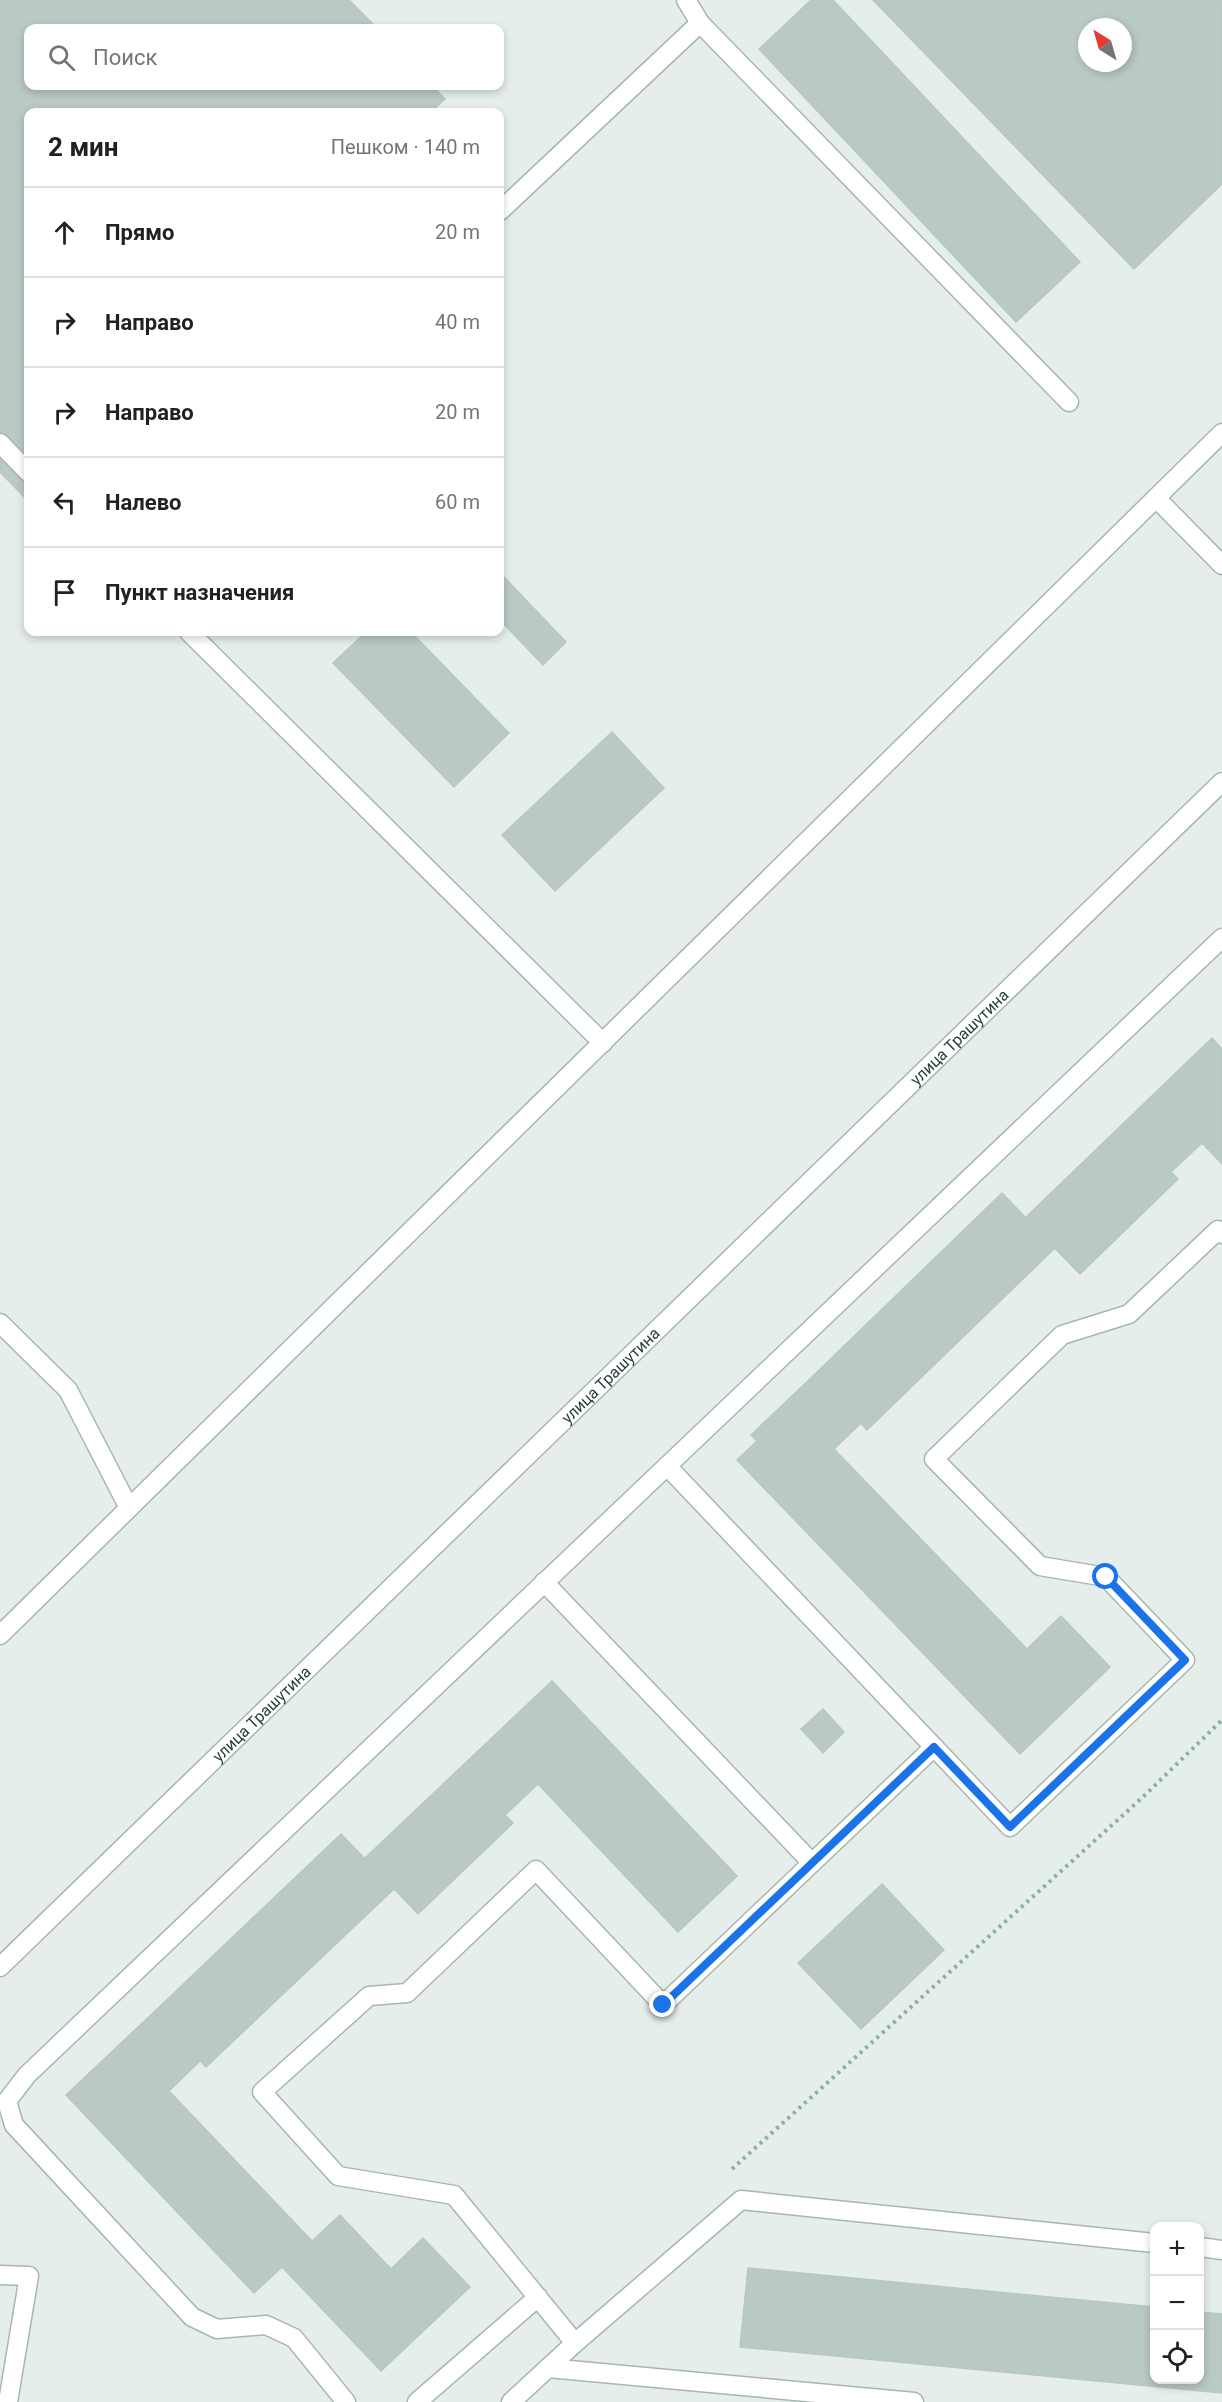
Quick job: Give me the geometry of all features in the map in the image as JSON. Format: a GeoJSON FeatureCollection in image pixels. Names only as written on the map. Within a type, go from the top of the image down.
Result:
{"type":"FeatureCollection","features":[{"type":"Feature","properties":{"kind":"street"},"geometry":{"type":"LineString","coordinates":[[686,0],[700,23],[1069,402]]}},
{"type":"Feature","properties":{"kind":"street"},"geometry":{"type":"LineString","coordinates":[[504,207],[700,23]]}},
{"type":"Feature","properties":{"kind":"street"},"geometry":{"type":"LineString","coordinates":[[0,1635],[1222,433]]}},
{"type":"Feature","properties":{"kind":"street"},"geometry":{"type":"LineString","coordinates":[[0,443],[24,468]]}},
{"type":"Feature","properties":{"kind":"street"},"geometry":{"type":"LineString","coordinates":[[1156,498],[1222,565]]}},
{"type":"Feature","properties":{"kind":"street"},"geometry":{"type":"LineString","coordinates":[[193,636],[603,1042]]}},
{"type":"Feature","properties":{"kind":"street","name":"улица Трашутина"},"geometry":{"type":"LineString","coordinates":[[0,1967],[1222,782]]}},
{"type":"Feature","properties":{"kind":"street"},"geometry":{"type":"LineString","coordinates":[[346,2402],[294,2338],[266,2325],[217,2329],[192,2317],[14,2125],[7,2101],[27,2075],[544,1582],[1219,947]]}},
{"type":"Feature","properties":{"kind":"street"},"geometry":{"type":"LineString","coordinates":[[667,1466],[1010,1827],[1185,1660],[1106,1577],[1040,1566],[934,1459],[1062,1335],[1129,1314],[1218,1230],[1222,1234]]}},
{"type":"Feature","properties":{"kind":"street"},"geometry":{"type":"LineString","coordinates":[[0,1323],[68,1390],[129,1508]]}},
{"type":"Feature","properties":{"kind":"street"},"geometry":{"type":"LineString","coordinates":[[544,1582],[812,1863]]}},
{"type":"Feature","properties":{"kind":"street"},"geometry":{"type":"LineString","coordinates":[[575,2343],[454,2195],[338,2176],[262,2092],[369,1996],[406,1993],[536,1870],[663,2005],[934,1747]]}},
{"type":"Feature","properties":{"kind":"street"},"geometry":{"type":"LineString","coordinates":[[511,2402],[575,2343],[741,2200],[1150,2242]]}},
{"type":"Feature","properties":{"kind":"street"},"geometry":{"type":"LineString","coordinates":[[1204,2248],[1222,2250]]}},
{"type":"Feature","properties":{"kind":"street"},"geometry":{"type":"LineString","coordinates":[[0,2274],[29,2276],[8,2402]]}},
{"type":"Feature","properties":{"kind":"street"},"geometry":{"type":"LineString","coordinates":[[417,2402],[538,2297]]}},
{"type":"Feature","properties":{"kind":"street"},"geometry":{"type":"LineString","coordinates":[[548,2368],[914,2402]]}},
{"type":"Feature","properties":{"kind":"path"},"geometry":{"type":"LineString","coordinates":[[728,2173],[1143,1797],[1222,1720]]}},
{"type":"Feature","properties":{"kind":"building"},"geometry":{"type":"Polygon","coordinates":[[[0,0],[349,0],[373,24],[24,24],[24,90],[436,90],[445,99],[435,108],[24,108],[24,497],[0,472],[0,0]]]}},
{"type":"Feature","properties":{"kind":"building"},"geometry":{"type":"Polygon","coordinates":[[[811,0],[833,0],[1080,262],[1016,322],[759,49],[811,0]]]}},
{"type":"Feature","properties":{"kind":"building"},"geometry":{"type":"Polygon","coordinates":[[[873,0],[1222,0],[1222,184],[1134,269],[873,0]]]}},
{"type":"Feature","properties":{"kind":"building"},"geometry":{"type":"Polygon","coordinates":[[[504,577],[566,642],[543,665],[504,624],[504,577]]]}},
{"type":"Feature","properties":{"kind":"building"},"geometry":{"type":"Polygon","coordinates":[[[362,636],[415,636],[509,733],[454,787],[333,663],[362,636]]]}},
{"type":"Feature","properties":{"kind":"building"},"geometry":{"type":"Polygon","coordinates":[[[612,732],[664,788],[555,891],[502,835],[612,732]]]}},
{"type":"Feature","properties":{"kind":"building"},"geometry":{"type":"Polygon","coordinates":[[[1212,1038],[1222,1049],[1222,1164],[1202,1143],[1171,1172],[1178,1179],[1080,1274],[1025,1218],[1212,1038]]]}},
{"type":"Feature","properties":{"kind":"building"},"geometry":{"type":"Polygon","coordinates":[[[1002,1193],[1055,1248],[867,1430],[814,1375],[1002,1193]]]}},
{"type":"Feature","properties":{"kind":"building"},"geometry":{"type":"Polygon","coordinates":[[[814,1375],[860,1424],[834,1449],[1027,1649],[1061,1616],[1110,1667],[1020,1754],[737,1460],[757,1441],[751,1435],[814,1375]]]}},
{"type":"Feature","properties":{"kind":"building"},"geometry":{"type":"Polygon","coordinates":[[[552,1681],[737,1876],[678,1932],[538,1784],[505,1815],[513,1823],[418,1914],[365,1858],[552,1681]]]}},
{"type":"Feature","properties":{"kind":"building"},"geometry":{"type":"Polygon","coordinates":[[[823,1709],[844,1732],[823,1753],[801,1729],[823,1709]]]}},
{"type":"Feature","properties":{"kind":"building"},"geometry":{"type":"Polygon","coordinates":[[[341,1834],[394,1889],[206,2067],[154,2012],[341,1834]]]}},
{"type":"Feature","properties":{"kind":"building"},"geometry":{"type":"Polygon","coordinates":[[[882,1884],[944,1950],[861,2029],[798,1963],[882,1884]]]}},
{"type":"Feature","properties":{"kind":"building"},"geometry":{"type":"Polygon","coordinates":[[[154,2012],[200,2061],[169,2091],[312,2241],[340,2215],[391,2269],[423,2238],[470,2287],[381,2371],[282,2267],[254,2293],[66,2095],[154,2012]]]}},
{"type":"Feature","properties":{"kind":"building"},"geometry":{"type":"Polygon","coordinates":[[[748,2268],[1150,2307],[1150,2384],[1204,2384],[1204,2312],[1222,2314],[1222,2393],[740,2347],[748,2268]]]}},
{"type":"Feature","properties":{"kind":"route"},"geometry":{"type":"LineString","coordinates":[[663,2005],[934,1747],[1010,1827],[1185,1660],[1106,1577]]}}]}
